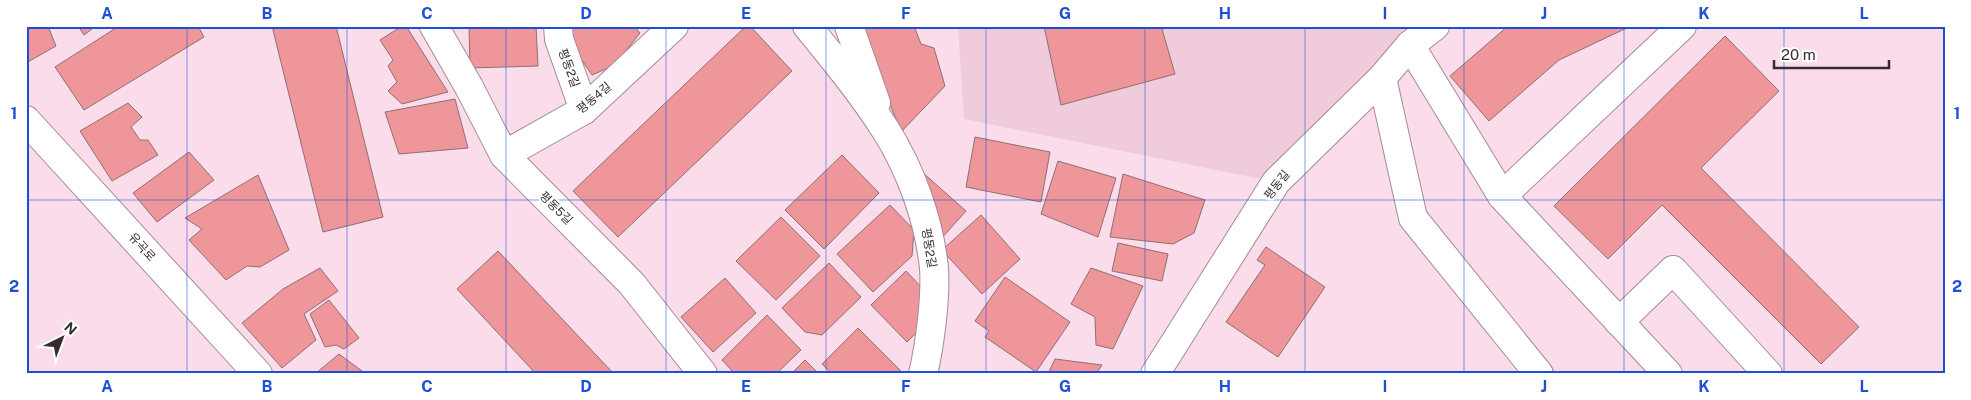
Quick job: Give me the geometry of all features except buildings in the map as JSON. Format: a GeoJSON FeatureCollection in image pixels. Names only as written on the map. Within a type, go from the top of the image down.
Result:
{"type":"FeatureCollection","features":[{"type":"Feature","properties":{"kind":"street","name":"평동5길"},"geometry":{"type":"LineString","coordinates":[[434,26],[469,87],[504,155],[632,284],[703,374]]}},
{"type":"Feature","properties":{"kind":"street","name":"평동2길"},"geometry":{"type":"LineString","coordinates":[[558,26],[559,39],[584,110]]}},
{"type":"Feature","properties":{"kind":"street","name":"평동4길"},"geometry":{"type":"LineString","coordinates":[[504,155],[584,110],[674,26]]}},
{"type":"Feature","properties":{"kind":"street","name":"평동2길"},"geometry":{"type":"LineString","coordinates":[[807,26],[835,60],[886,130]]}},
{"type":"Feature","properties":{"kind":"street","name":"평동2길"},"geometry":{"type":"LineString","coordinates":[[849,26],[886,130],[911,178],[925,221],[934,269],[933,303],[927,359],[923,374]]}},
{"type":"Feature","properties":{"kind":"street","name":"평동길"},"geometry":{"type":"LineString","coordinates":[[1155,374],[1276,182],[1382,78],[1410,45],[1435,26]]}},
{"type":"Feature","properties":{"kind":"street"},"geometry":{"type":"LineString","coordinates":[[1502,196],[1682,26]]}},
{"type":"Feature","properties":{"kind":"street"},"geometry":{"type":"LineString","coordinates":[[1410,45],[1502,196],[1668,374]]}},
{"type":"Feature","properties":{"kind":"street"},"geometry":{"type":"LineString","coordinates":[[1382,78],[1413,218],[1540,374]]}},
{"type":"Feature","properties":{"kind":"street","name":"유곡로"},"geometry":{"type":"LineString","coordinates":[[26,120],[252,372]]}},
{"type":"Feature","properties":{"kind":"street"},"geometry":{"type":"LineString","coordinates":[[1619,322],[1673,270],[1768,374]]}},
{"type":"Feature","properties":{"kind":"shaded area"},"geometry":{"type":"Polygon","coordinates":[[[958,26],[1435,26],[1276,182],[964,119],[958,26]]]}}]}
